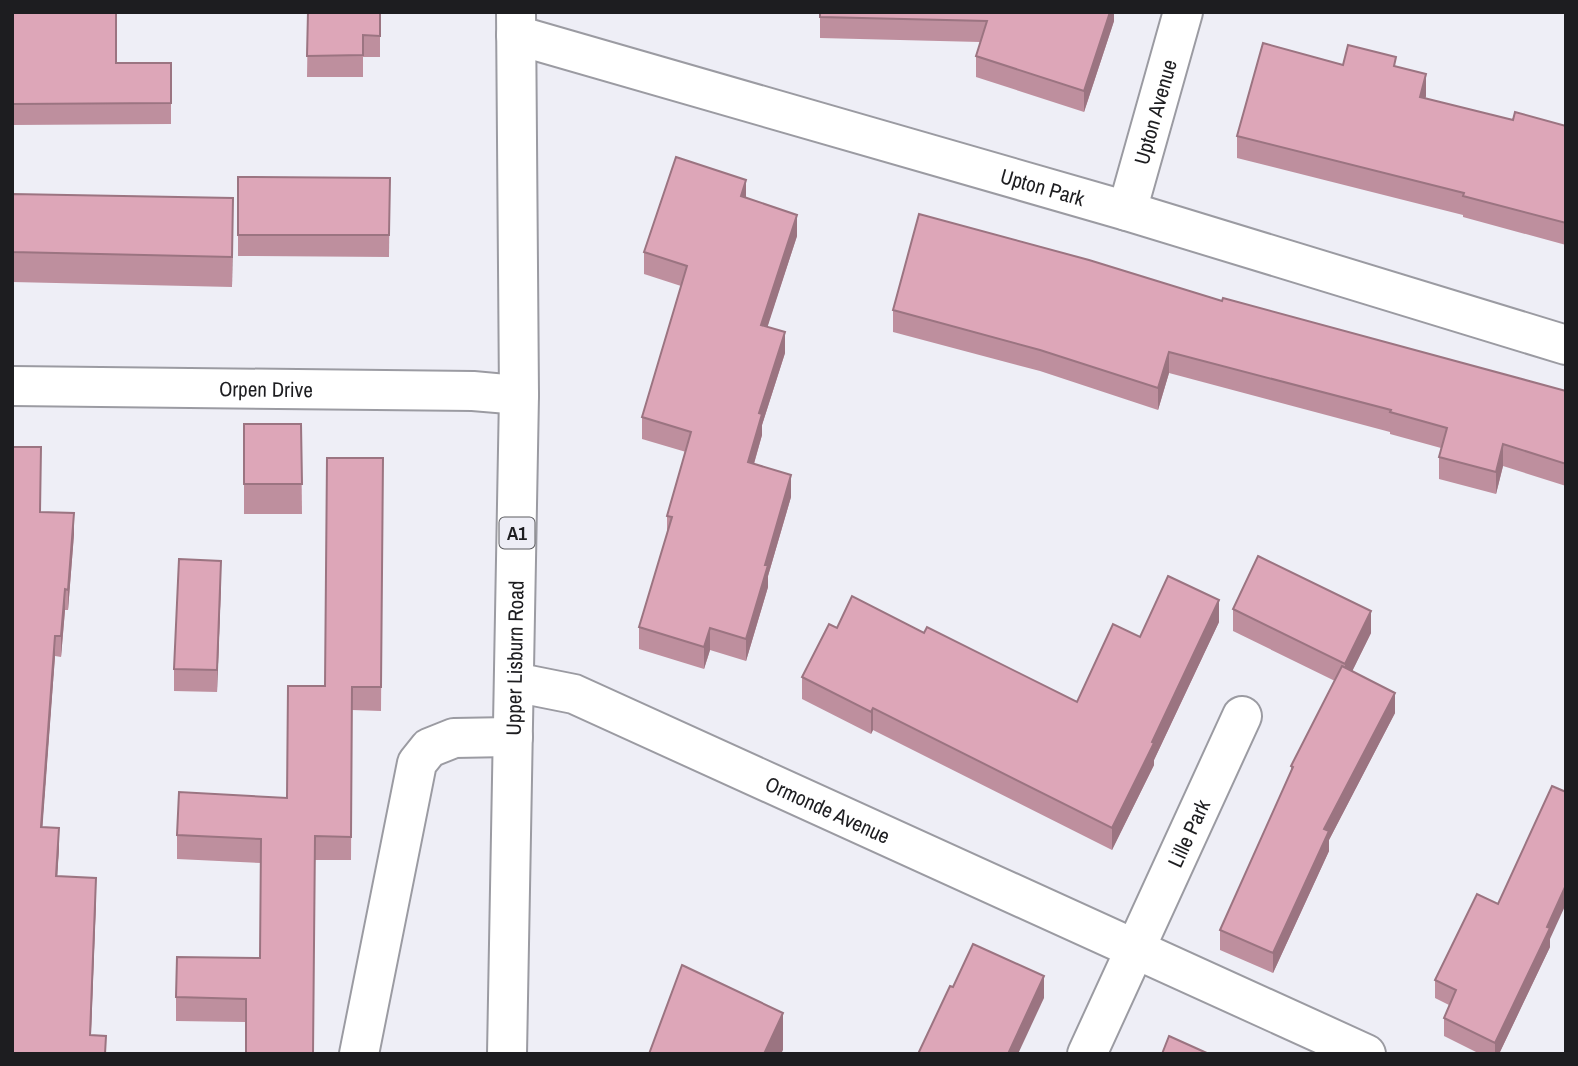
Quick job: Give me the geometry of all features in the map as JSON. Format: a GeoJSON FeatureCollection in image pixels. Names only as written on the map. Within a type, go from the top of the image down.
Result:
{"type":"FeatureCollection","features":[{"type":"Feature","properties":{"kind":"street","name":"Upton Avenue"},"geometry":{"type":"LineString","coordinates":[[1127,211],[1183,12]]}},
{"type":"Feature","properties":{"kind":"street","name":"Upton Park"},"geometry":{"type":"LineString","coordinates":[[516,23],[1566,345]]}},
{"type":"Feature","properties":{"kind":"street","name":"Upper Lisburn Road"},"geometry":{"type":"LineString","coordinates":[[507,1054],[519,395],[516,23]]}},
{"type":"Feature","properties":{"kind":"street","name":"Orpen Drive"},"geometry":{"type":"LineString","coordinates":[[12,386],[473,391],[519,395]]}},
{"type":"Feature","properties":{"kind":"street","name":"Ormonde Avenue"},"geometry":{"type":"LineString","coordinates":[[514,682],[574,694],[1136,948]]}},
{"type":"Feature","properties":{"kind":"street","name":"Lille Park"},"geometry":{"type":"LineString","coordinates":[[1087,1054],[1242,716]]}},
{"type":"Feature","properties":{"kind":"street"},"geometry":{"type":"LineString","coordinates":[[359,1054],[417,763],[429,748],[454,738],[513,737]]}},
{"type":"Feature","properties":{"kind":"street"},"geometry":{"type":"LineString","coordinates":[[1136,948],[1366,1054]]}},
{"type":"Feature","properties":{"kind":"building"},"geometry":{"type":"Polygon","coordinates":[[[12,12],[116,12],[116,63],[171,63],[171,103],[12,104],[12,12]]]}},
{"type":"Feature","properties":{"kind":"building"},"geometry":{"type":"Polygon","coordinates":[[[308,12],[380,12],[380,36],[363,35],[363,55],[307,56],[308,12]]]}},
{"type":"Feature","properties":{"kind":"building"},"geometry":{"type":"Polygon","coordinates":[[[820,12],[1110,12],[1084,91],[976,56],[987,21],[820,17],[820,12]]]}},
{"type":"Feature","properties":{"kind":"building"},"geometry":{"type":"Polygon","coordinates":[[[1263,43],[1343,65],[1348,45],[1396,57],[1394,66],[1426,74],[1420,97],[1513,120],[1515,112],[1566,126],[1566,223],[1463,196],[1464,193],[1237,136],[1263,43]]]}},
{"type":"Feature","properties":{"kind":"building"},"geometry":{"type":"Polygon","coordinates":[[[676,157],[746,180],[741,196],[797,215],[761,325],[785,332],[759,413],[762,414],[748,462],[791,475],[746,639],[710,628],[704,647],[639,627],[672,517],[667,516],[691,432],[642,417],[687,266],[644,252],[676,157]]]}},
{"type":"Feature","properties":{"kind":"building"},"geometry":{"type":"Polygon","coordinates":[[[238,177],[390,178],[389,235],[238,235],[238,177]]]}},
{"type":"Feature","properties":{"kind":"building"},"geometry":{"type":"Polygon","coordinates":[[[12,194],[233,198],[232,257],[12,252],[12,194]]]}},
{"type":"Feature","properties":{"kind":"building"},"geometry":{"type":"Polygon","coordinates":[[[919,214],[1089,260],[1222,301],[1223,298],[1566,391],[1566,464],[1503,444],[1496,472],[1439,457],[1447,428],[1390,412],[1391,410],[1169,352],[1158,388],[1040,350],[893,310],[919,214]]]}},
{"type":"Feature","properties":{"kind":"building"},"geometry":{"type":"Polygon","coordinates":[[[244,424],[301,424],[302,484],[244,484],[244,424]]]}},
{"type":"Feature","properties":{"kind":"building"},"geometry":{"type":"Polygon","coordinates":[[[12,447],[41,447],[40,512],[74,513],[68,590],[65,589],[61,636],[55,636],[41,827],[59,828],[56,876],[96,878],[90,1035],[106,1036],[105,1054],[12,1054],[12,447]]]}},
{"type":"Feature","properties":{"kind":"building"},"geometry":{"type":"Polygon","coordinates":[[[327,458],[383,458],[381,687],[352,687],[351,837],[315,836],[313,1054],[246,1054],[246,999],[176,997],[177,957],[260,958],[261,839],[177,835],[179,792],[287,798],[288,686],[325,686],[327,458]]]}},
{"type":"Feature","properties":{"kind":"building"},"geometry":{"type":"Polygon","coordinates":[[[1258,556],[1371,611],[1345,664],[1233,609],[1258,556]]]}},
{"type":"Feature","properties":{"kind":"building"},"geometry":{"type":"Polygon","coordinates":[[[179,559],[221,561],[217,670],[174,669],[179,559]]]}},
{"type":"Feature","properties":{"kind":"building"},"geometry":{"type":"Polygon","coordinates":[[[1168,576],[1219,600],[1112,828],[873,708],[871,712],[802,677],[829,624],[837,628],[852,596],[924,633],[927,627],[1077,702],[1113,624],[1140,637],[1168,576]]]}},
{"type":"Feature","properties":{"kind":"building"},"geometry":{"type":"Polygon","coordinates":[[[1342,666],[1395,693],[1324,829],[1329,831],[1273,953],[1220,930],[1293,767],[1291,766],[1342,666]]]}},
{"type":"Feature","properties":{"kind":"building"},"geometry":{"type":"Polygon","coordinates":[[[1552,786],[1566,792],[1566,885],[1547,927],[1550,928],[1495,1043],[1444,1018],[1456,990],[1435,980],[1477,894],[1498,904],[1552,786]]]}},
{"type":"Feature","properties":{"kind":"building"},"geometry":{"type":"Polygon","coordinates":[[[973,944],[1044,976],[1008,1054],[918,1054],[950,986],[953,987],[973,944]]]}},
{"type":"Feature","properties":{"kind":"building"},"geometry":{"type":"Polygon","coordinates":[[[682,965],[783,1013],[764,1054],[649,1054],[682,965]]]}},
{"type":"Feature","properties":{"kind":"building"},"geometry":{"type":"Polygon","coordinates":[[[1169,1036],[1209,1054],[1162,1054],[1169,1036]]]}}]}
